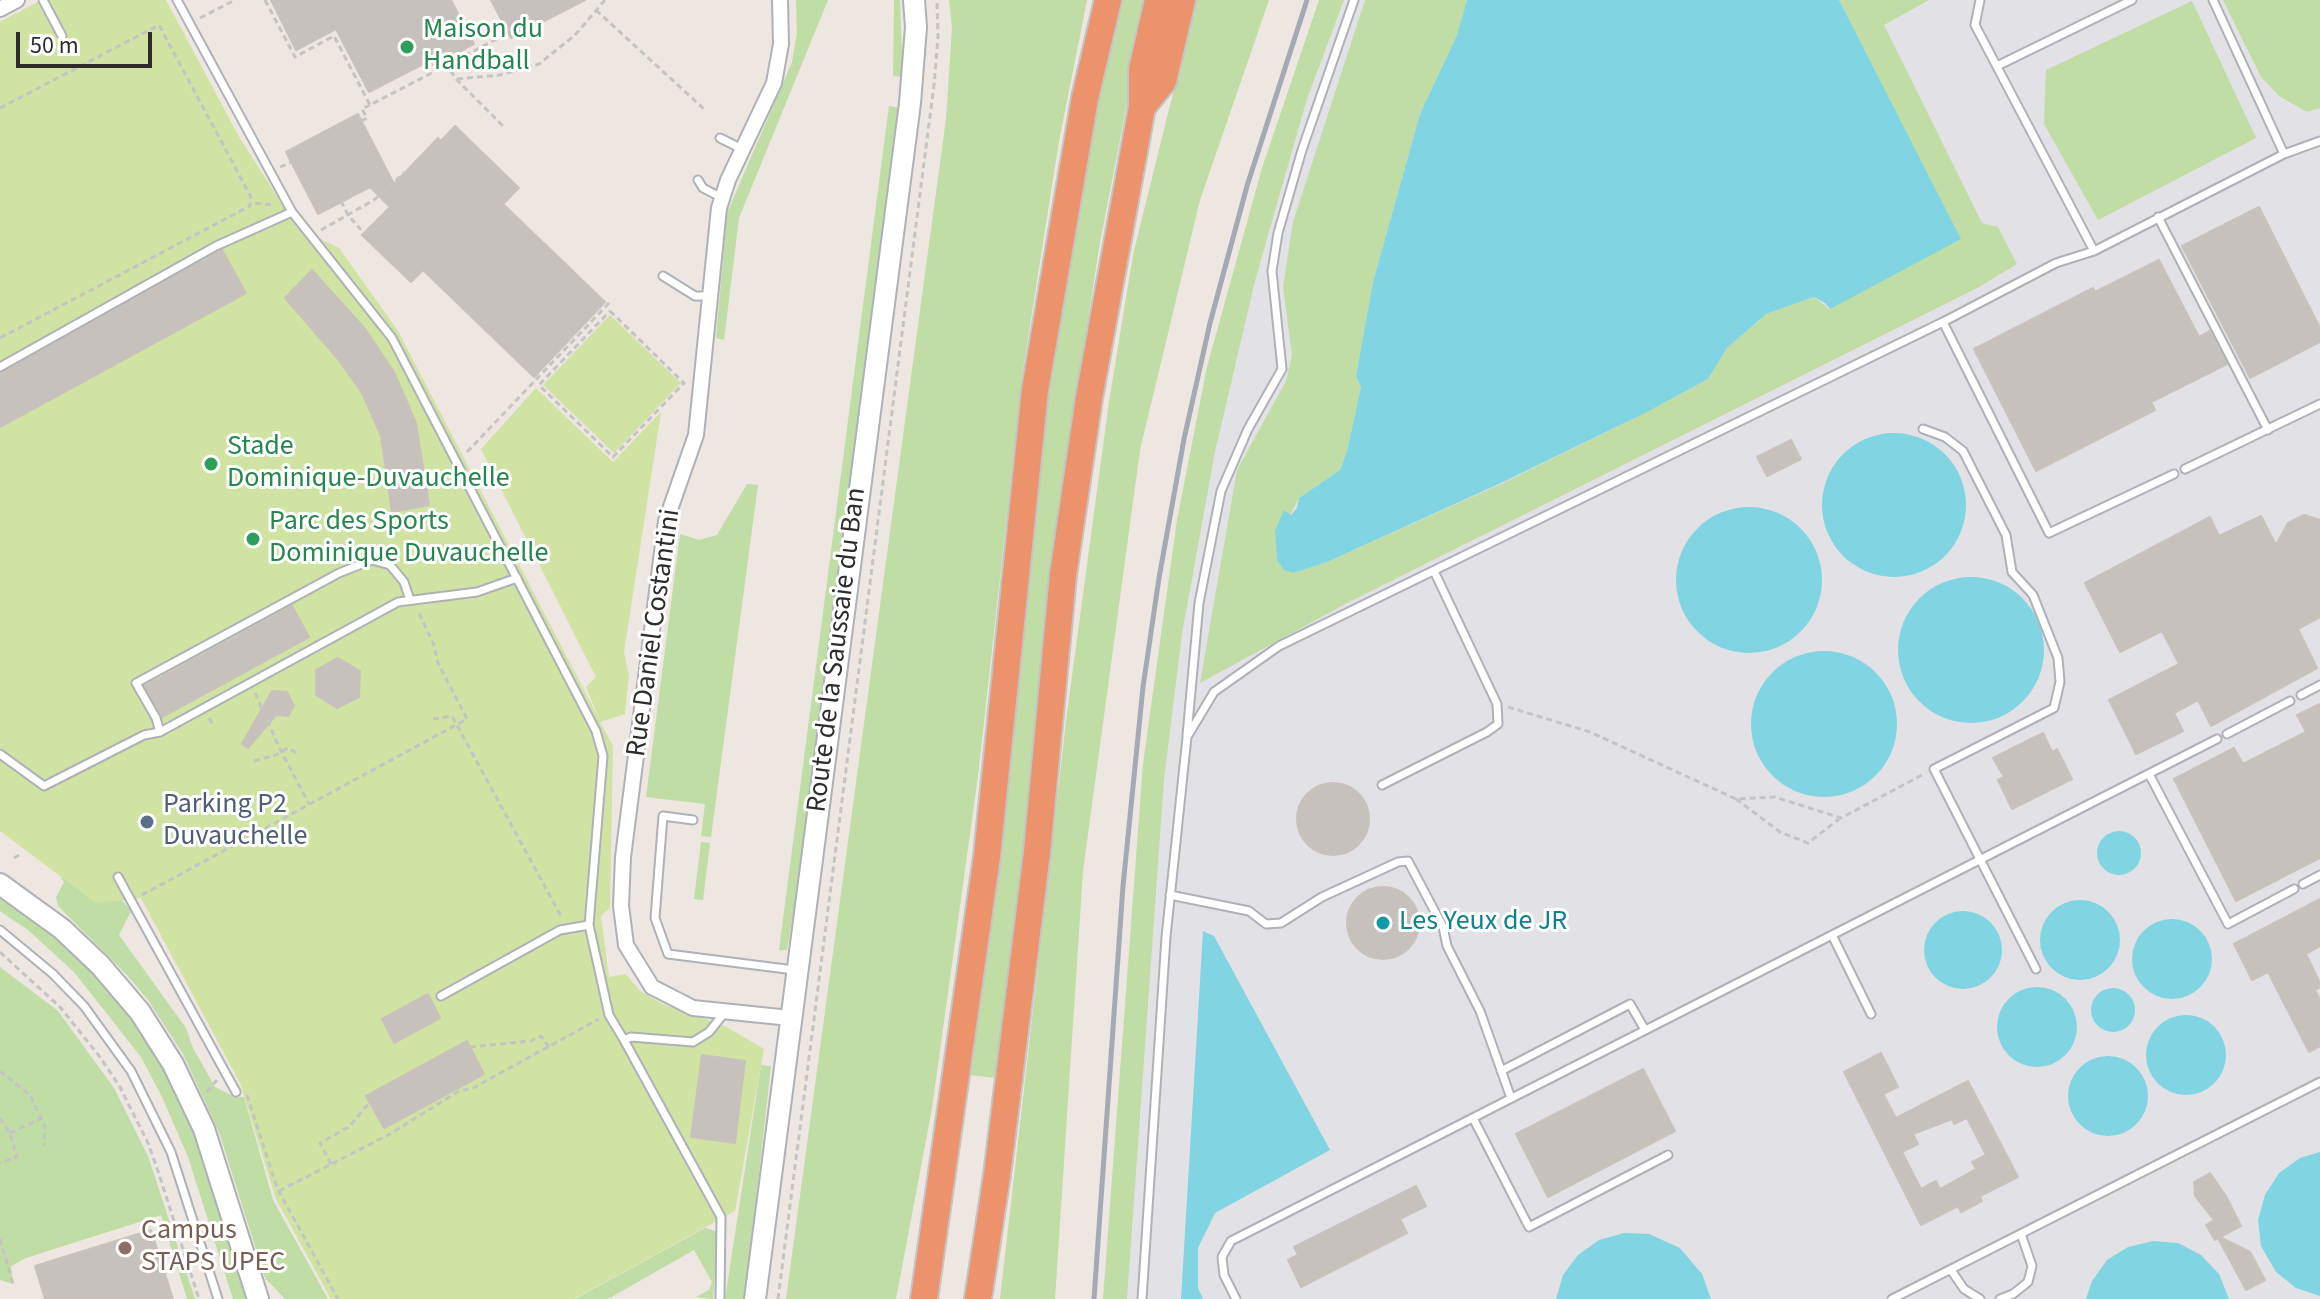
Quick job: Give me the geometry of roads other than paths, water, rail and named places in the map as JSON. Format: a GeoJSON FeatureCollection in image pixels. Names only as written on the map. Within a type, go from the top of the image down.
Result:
{"type":"FeatureCollection","features":[{"type":"Feature","properties":{"kind":"highway"},"geometry":{"type":"LineString","coordinates":[[924,1299],[987,856],[1035,390],[1085,98],[1108,0]]}},
{"type":"Feature","properties":{"kind":"highway"},"geometry":{"type":"LineString","coordinates":[[978,1299],[997,1175],[1033,883],[1065,560],[1089,398],[1142,107],[1142,70],[1158,0]]}},
{"type":"Feature","properties":{"kind":"highway"},"geometry":{"type":"LineString","coordinates":[[1142,107],[1163,81],[1182,0]]}},
{"type":"Feature","properties":{"kind":"highway"},"geometry":{"type":"LineString","coordinates":[[909,1299],[919,1261],[934,1239]]}},
{"type":"Feature","properties":{"kind":"main road","name":"Route de la Saussaie du Ban"},"geometry":{"type":"LineString","coordinates":[[755,1299],[910,103],[916,27],[914,0]]}},
{"type":"Feature","properties":{"kind":"main road"},"geometry":{"type":"LineString","coordinates":[[0,884],[62,929],[100,965],[140,1012],[173,1064],[204,1129],[258,1299]]}},
{"type":"Feature","properties":{"kind":"street"},"geometry":{"type":"LineString","coordinates":[[0,9],[17,0]]}},
{"type":"Feature","properties":{"kind":"street","name":"Rue Daniel Costantini"},"geometry":{"type":"LineString","coordinates":[[780,0],[780,61],[765,107],[722,198],[696,435],[666,521],[623,857],[621,906],[626,945],[652,987],[693,1008],[790,1018]]}},
{"type":"Feature","properties":{"kind":"lane"},"geometry":{"type":"LineString","coordinates":[[43,0],[62,36]]}},
{"type":"Feature","properties":{"kind":"lane"},"geometry":{"type":"LineString","coordinates":[[177,0],[290,210],[392,338],[596,731],[603,756],[589,925],[604,1001],[721,1217],[720,1299]]}},
{"type":"Feature","properties":{"kind":"lane"},"geometry":{"type":"LineString","coordinates":[[1142,1299],[1170,895],[1199,603],[1221,491],[1248,429],[1282,369],[1272,271],[1278,233],[1302,150],[1354,0]]}},
{"type":"Feature","properties":{"kind":"lane"},"geometry":{"type":"LineString","coordinates":[[1980,0],[1975,25],[2094,251]]}},
{"type":"Feature","properties":{"kind":"lane"},"geometry":{"type":"LineString","coordinates":[[1997,66],[2132,0]]}},
{"type":"Feature","properties":{"kind":"lane"},"geometry":{"type":"LineString","coordinates":[[2213,0],[2284,154]]}},
{"type":"Feature","properties":{"kind":"lane"},"geometry":{"type":"LineString","coordinates":[[720,138],[744,150]]}},
{"type":"Feature","properties":{"kind":"lane"},"geometry":{"type":"LineString","coordinates":[[1187,737],[1214,692],[1279,646],[1914,333],[1943,322],[2056,263],[2094,251],[2284,154],[2320,141]]}},
{"type":"Feature","properties":{"kind":"lane"},"geometry":{"type":"LineString","coordinates":[[698,180],[703,188],[722,198]]}},
{"type":"Feature","properties":{"kind":"lane"},"geometry":{"type":"LineString","coordinates":[[0,367],[216,246],[290,210]]}},
{"type":"Feature","properties":{"kind":"lane"},"geometry":{"type":"LineString","coordinates":[[2158,217],[2268,430]]}},
{"type":"Feature","properties":{"kind":"lane"},"geometry":{"type":"LineString","coordinates":[[663,276],[695,296],[711,296]]}},
{"type":"Feature","properties":{"kind":"lane"},"geometry":{"type":"LineString","coordinates":[[1943,322],[2049,533],[2174,474]]}},
{"type":"Feature","properties":{"kind":"lane"},"geometry":{"type":"LineString","coordinates":[[2185,469],[2320,404]]}},
{"type":"Feature","properties":{"kind":"lane"},"geometry":{"type":"LineString","coordinates":[[1923,429],[1945,437],[1963,451],[2006,535],[2012,572],[2033,595],[2058,658],[2060,682],[2054,708],[1934,769],[2036,969]]}},
{"type":"Feature","properties":{"kind":"lane"},"geometry":{"type":"LineString","coordinates":[[160,732],[156,718],[136,683],[339,573],[372,560],[390,565],[413,600]]}},
{"type":"Feature","properties":{"kind":"lane"},"geometry":{"type":"LineString","coordinates":[[1382,785],[1498,724],[1497,704],[1434,571]]}},
{"type":"Feature","properties":{"kind":"lane"},"geometry":{"type":"LineString","coordinates":[[0,754],[44,786],[144,735],[160,732],[398,602],[477,592],[517,578]]}},
{"type":"Feature","properties":{"kind":"lane"},"geometry":{"type":"LineString","coordinates":[[2301,695],[2320,685]]}},
{"type":"Feature","properties":{"kind":"lane"},"geometry":{"type":"LineString","coordinates":[[2227,734],[2290,701]]}},
{"type":"Feature","properties":{"kind":"lane"},"geometry":{"type":"LineString","coordinates":[[1236,1299],[1224,1275],[1222,1257],[1231,1241],[2217,739]]}},
{"type":"Feature","properties":{"kind":"lane"},"geometry":{"type":"LineString","coordinates":[[2149,774],[2228,924],[2294,889]]}},
{"type":"Feature","properties":{"kind":"lane"},"geometry":{"type":"LineString","coordinates":[[693,820],[663,816],[655,918],[668,954],[797,970]]}},
{"type":"Feature","properties":{"kind":"lane"},"geometry":{"type":"LineString","coordinates":[[1170,895],[1249,911],[1266,924],[1281,923],[1322,897],[1398,862],[1408,861],[1443,927],[1447,946],[1480,1011],[1511,1098]]}},
{"type":"Feature","properties":{"kind":"lane"},"geometry":{"type":"LineString","coordinates":[[2303,884],[2320,875]]}},
{"type":"Feature","properties":{"kind":"lane"},"geometry":{"type":"LineString","coordinates":[[118,877],[236,1092]]}},
{"type":"Feature","properties":{"kind":"lane"},"geometry":{"type":"LineString","coordinates":[[441,996],[560,930],[589,925]]}},
{"type":"Feature","properties":{"kind":"lane"},"geometry":{"type":"LineString","coordinates":[[0,930],[46,968],[84,1006],[131,1071],[176,1166],[218,1299]]}},
{"type":"Feature","properties":{"kind":"lane"},"geometry":{"type":"LineString","coordinates":[[1832,935],[1871,1014]]}},
{"type":"Feature","properties":{"kind":"lane"},"geometry":{"type":"LineString","coordinates":[[1501,1071],[1630,1004],[1645,1030]]}},
{"type":"Feature","properties":{"kind":"lane"},"geometry":{"type":"LineString","coordinates":[[624,1040],[631,1037],[693,1042],[709,1032],[725,1012]]}},
{"type":"Feature","properties":{"kind":"lane"},"geometry":{"type":"LineString","coordinates":[[1892,1299],[2320,1082]]}},
{"type":"Feature","properties":{"kind":"lane"},"geometry":{"type":"LineString","coordinates":[[1473,1118],[1529,1227],[1668,1155]]}},
{"type":"Feature","properties":{"kind":"lane"},"geometry":{"type":"LineString","coordinates":[[2000,1299],[2015,1296],[2028,1282],[2032,1266],[2021,1234]]}},
{"type":"Feature","properties":{"kind":"lane"},"geometry":{"type":"LineString","coordinates":[[1951,1270],[1964,1289],[1980,1299]]}},
{"type":"Feature","properties":{"kind":"water"},"geometry":{"type":"Polygon","coordinates":[[[1467,0],[1839,0],[1961,239],[1830,309],[1814,297],[1766,314],[1727,348],[1708,379],[1645,413],[1327,562],[1294,573],[1284,570],[1277,560],[1275,531],[1284,510],[1291,515],[1297,508],[1299,498],[1340,470],[1347,451],[1361,387],[1356,376],[1373,282],[1420,114],[1457,35],[1467,0]]]}},
{"type":"Feature","properties":{"kind":"water"},"geometry":{"type":"Polygon","coordinates":[[[1894,433],[1922,438],[1945,454],[1961,477],[1966,505],[1961,533],[1945,556],[1922,572],[1894,577],[1866,572],[1843,556],[1827,533],[1822,505],[1827,477],[1843,454],[1866,438],[1894,433]]]}},
{"type":"Feature","properties":{"kind":"water"},"geometry":{"type":"Polygon","coordinates":[[[1749,507],[1777,513],[1800,529],[1816,552],[1822,580],[1816,608],[1800,631],[1777,647],[1749,653],[1721,647],[1698,631],[1682,608],[1676,580],[1682,552],[1698,529],[1721,513],[1749,507]]]}},
{"type":"Feature","properties":{"kind":"water"},"geometry":{"type":"Polygon","coordinates":[[[1971,577],[1999,583],[2022,599],[2038,622],[2044,650],[2038,678],[2022,701],[1999,717],[1971,723],[1943,717],[1920,701],[1904,678],[1898,650],[1904,622],[1920,599],[1943,583],[1971,577]]]}},
{"type":"Feature","properties":{"kind":"water"},"geometry":{"type":"Polygon","coordinates":[[[1824,651],[1852,657],[1876,672],[1891,696],[1897,724],[1891,752],[1876,776],[1852,791],[1824,797],[1796,791],[1772,776],[1757,752],[1751,724],[1757,696],[1772,672],[1796,657],[1824,651]]]}},
{"type":"Feature","properties":{"kind":"water"},"geometry":{"type":"Polygon","coordinates":[[[2119,831],[2134,838],[2141,853],[2134,868],[2119,875],[2104,868],[2097,853],[2104,838],[2119,831]]]}},
{"type":"Feature","properties":{"kind":"water"},"geometry":{"type":"Polygon","coordinates":[[[2080,900],[2095,903],[2108,912],[2117,925],[2120,940],[2117,955],[2108,968],[2095,977],[2080,980],[2065,977],[2052,968],[2043,955],[2040,940],[2043,925],[2052,912],[2065,903],[2080,900]]]}},
{"type":"Feature","properties":{"kind":"water"},"geometry":{"type":"Polygon","coordinates":[[[1963,911],[1978,914],[1991,922],[1999,935],[2002,950],[1999,965],[1991,978],[1978,986],[1963,989],[1948,986],[1935,978],[1927,965],[1924,950],[1927,935],[1935,922],[1948,914],[1963,911]]]}},
{"type":"Feature","properties":{"kind":"water"},"geometry":{"type":"Polygon","coordinates":[[[2172,919],[2187,922],[2200,931],[2209,944],[2212,959],[2209,974],[2200,987],[2187,996],[2172,999],[2157,996],[2144,987],[2135,974],[2132,959],[2135,944],[2144,931],[2157,922],[2172,919]]]}},
{"type":"Feature","properties":{"kind":"water"},"geometry":{"type":"Polygon","coordinates":[[[1203,931],[1214,936],[1330,1150],[1215,1213],[1198,1248],[1198,1288],[1203,1299],[1181,1299],[1203,931]]]}},
{"type":"Feature","properties":{"kind":"water"},"geometry":{"type":"Polygon","coordinates":[[[2037,987],[2052,990],[2065,999],[2074,1012],[2077,1027],[2074,1042],[2065,1055],[2052,1064],[2037,1067],[2022,1064],[2009,1055],[2000,1042],[1997,1027],[2000,1012],[2009,999],[2022,990],[2037,987]]]}},
{"type":"Feature","properties":{"kind":"water"},"geometry":{"type":"Polygon","coordinates":[[[2113,988],[2128,995],[2135,1010],[2128,1025],[2113,1032],[2098,1025],[2091,1010],[2098,995],[2113,988]]]}},
{"type":"Feature","properties":{"kind":"water"},"geometry":{"type":"Polygon","coordinates":[[[2186,1015],[2201,1018],[2214,1027],[2223,1040],[2226,1055],[2223,1070],[2214,1083],[2201,1092],[2186,1095],[2171,1092],[2158,1083],[2149,1070],[2146,1055],[2149,1040],[2158,1027],[2171,1018],[2186,1015]]]}},
{"type":"Feature","properties":{"kind":"water"},"geometry":{"type":"Polygon","coordinates":[[[2108,1056],[2123,1059],[2136,1068],[2145,1081],[2148,1096],[2145,1111],[2136,1124],[2123,1133],[2108,1136],[2093,1133],[2080,1124],[2071,1111],[2068,1096],[2071,1081],[2080,1068],[2093,1059],[2108,1056]]]}},
{"type":"Feature","properties":{"kind":"water"},"geometry":{"type":"Polygon","coordinates":[[[2320,1152],[2320,1296],[2296,1288],[2276,1272],[2261,1246],[2258,1220],[2265,1195],[2279,1173],[2300,1158],[2320,1152]]]}},
{"type":"Feature","properties":{"kind":"water"},"geometry":{"type":"Polygon","coordinates":[[[1624,1233],[1649,1234],[1680,1248],[1702,1274],[1711,1299],[1556,1299],[1563,1275],[1578,1255],[1599,1240],[1624,1233]]]}},
{"type":"Feature","properties":{"kind":"water"},"geometry":{"type":"Polygon","coordinates":[[[2153,1241],[2178,1243],[2201,1255],[2219,1274],[2229,1299],[2086,1299],[2092,1281],[2107,1260],[2128,1247],[2153,1241]]]}},
{"type":"Feature","properties":{"kind":"railway"},"geometry":{"type":"LineString","coordinates":[[1094,1299],[1123,886],[1143,687],[1159,578],[1184,439],[1210,323],[1247,186],[1307,0]]}},
{"type":"Feature","properties":{"kind":"place","name":"Maison du Handball"},"geometry":{"type":"Point","coordinates":[407,47]}},
{"type":"Feature","properties":{"kind":"place","name":"Stade Dominique-Duvauchelle"},"geometry":{"type":"Point","coordinates":[211,464]}},
{"type":"Feature","properties":{"kind":"place","name":"Parc des Sports Dominique Duvauchelle"},"geometry":{"type":"Point","coordinates":[253,539]}},
{"type":"Feature","properties":{"kind":"place","name":"Parking P2 Duvauchelle"},"geometry":{"type":"Point","coordinates":[147,822]}},
{"type":"Feature","properties":{"kind":"place","name":"Les Yeux de JR"},"geometry":{"type":"Point","coordinates":[1383,923]}},
{"type":"Feature","properties":{"kind":"place","name":"Campus STAPS UPEC"},"geometry":{"type":"Point","coordinates":[125,1248]}}]}
